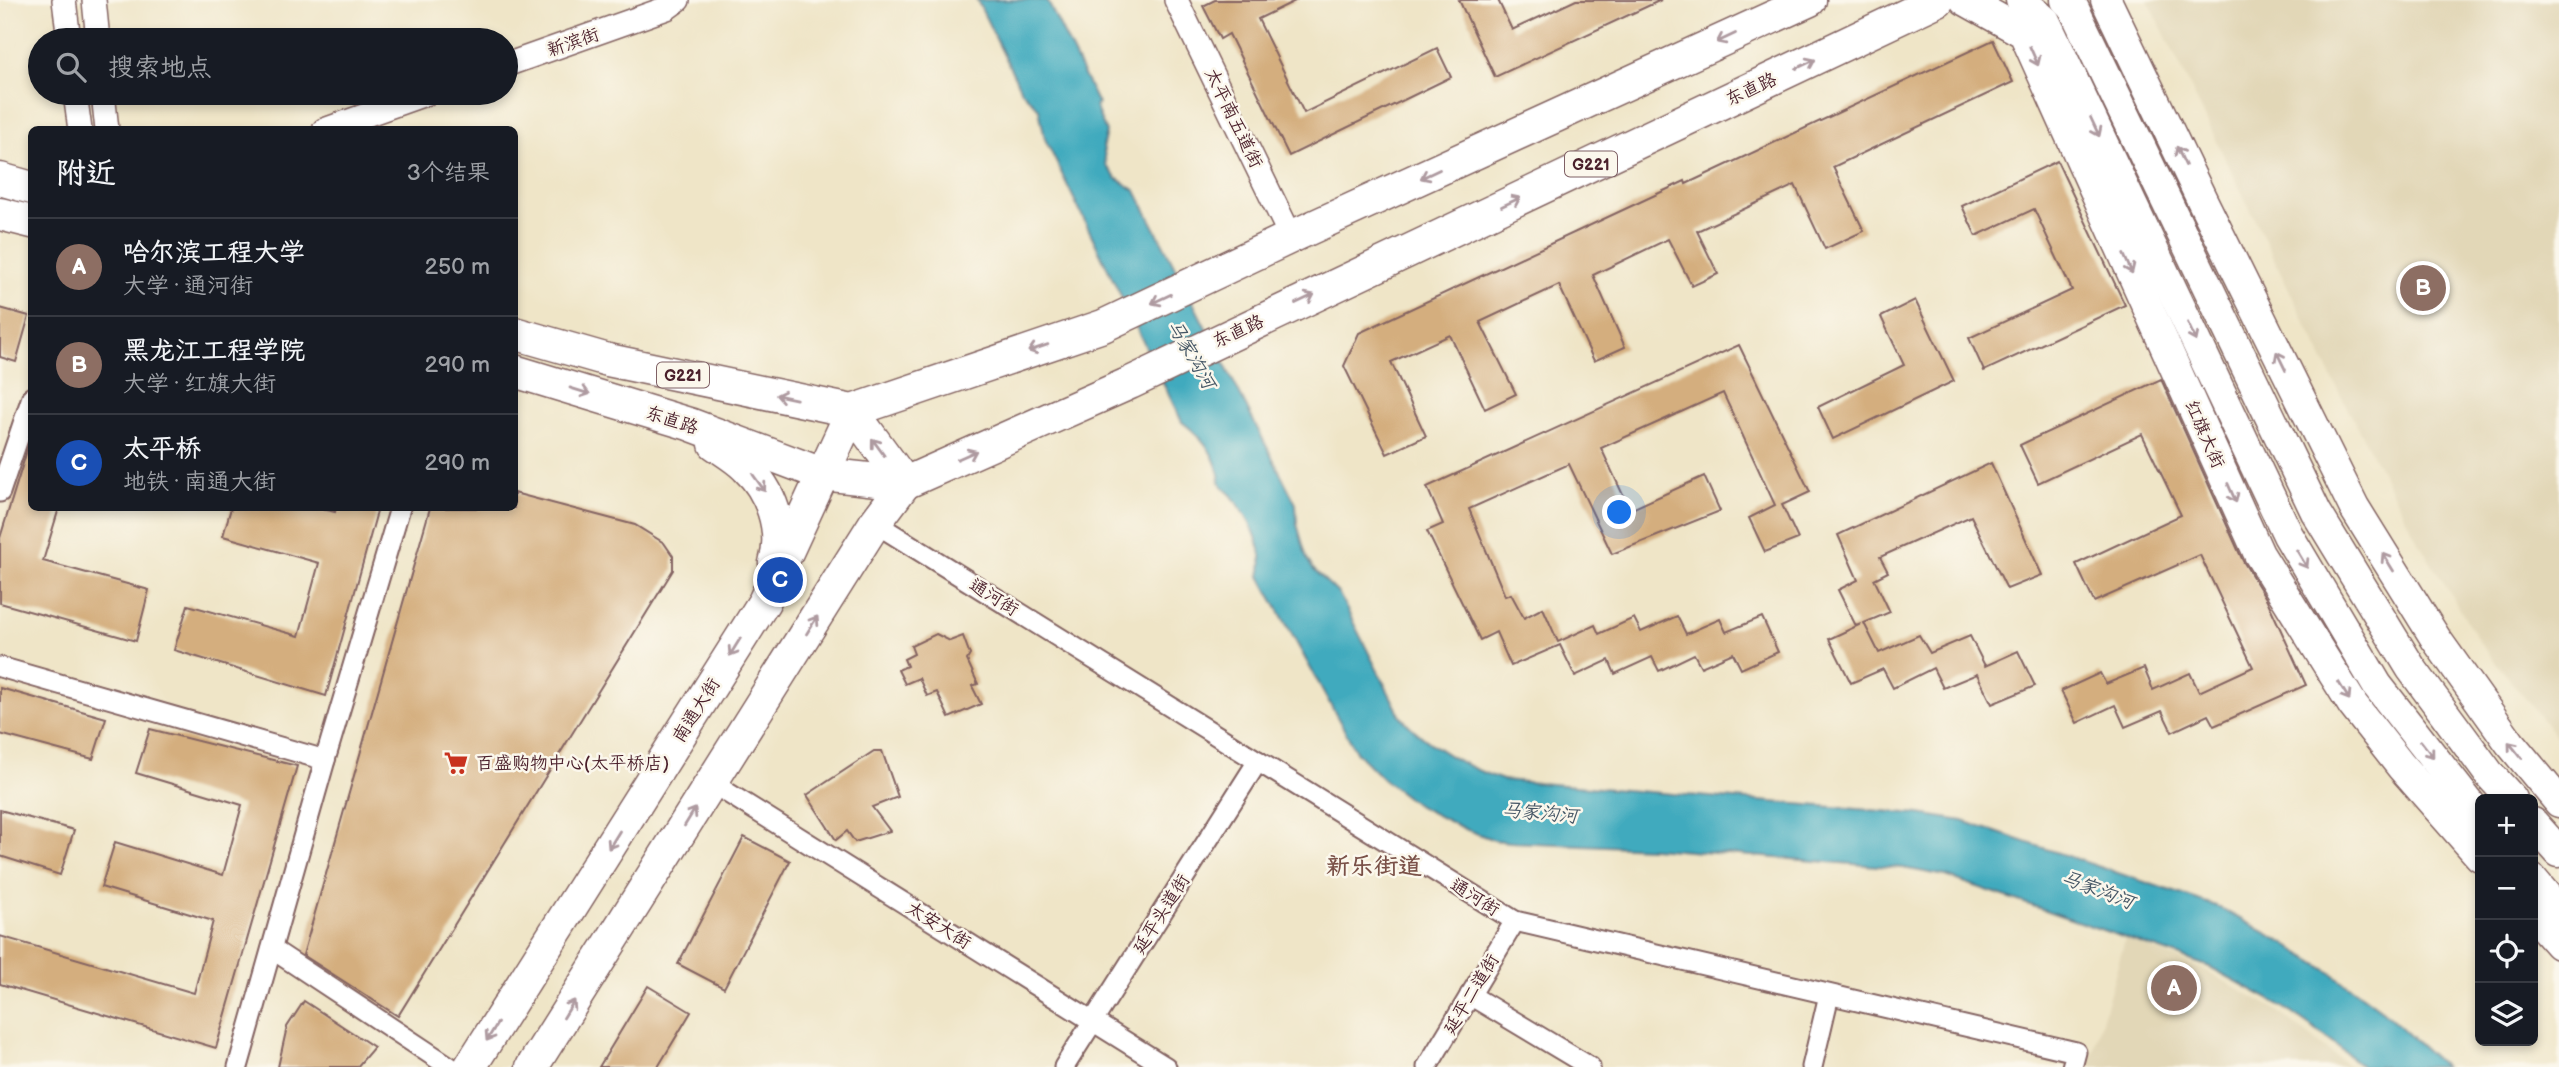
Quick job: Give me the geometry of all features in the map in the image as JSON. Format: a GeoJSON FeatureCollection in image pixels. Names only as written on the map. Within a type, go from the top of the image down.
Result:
{"type":"FeatureCollection","features":[{"type":"Feature","properties":{"kind":"highway"},"geometry":{"type":"LineString","coordinates":[[532,1067],[876,523],[905,483],[852,411],[1103,326],[1291,237],[1810,0]]}},
{"type":"Feature","properties":{"kind":"highway","name":"东直路"},"geometry":{"type":"LineString","coordinates":[[518,372],[689,424],[822,474],[905,483],[1130,383],[1938,0]]}},
{"type":"Feature","properties":{"kind":"highway"},"geometry":{"type":"LineString","coordinates":[[0,179],[28,187]]}},
{"type":"Feature","properties":{"kind":"highway"},"geometry":{"type":"LineString","coordinates":[[0,214],[28,221]]}},
{"type":"Feature","properties":{"kind":"highway","name":"G221"},"geometry":{"type":"LineString","coordinates":[[518,334],[608,360],[852,411]]}},
{"type":"Feature","properties":{"kind":"highway","name":"南通大街"},"geometry":{"type":"LineString","coordinates":[[470,1067],[764,602],[852,411]]}},
{"type":"Feature","properties":{"kind":"highway"},"geometry":{"type":"LineString","coordinates":[[689,424],[747,467],[767,495],[778,523],[779,550],[764,602]]}},
{"type":"Feature","properties":{"kind":"main road","name":"红旗大街"},"geometry":{"type":"LineString","coordinates":[[1965,0],[2024,33],[2259,554],[2353,705],[2401,766],[2475,850]]}},
{"type":"Feature","properties":{"kind":"main road","name":"红旗大街"},"geometry":{"type":"LineString","coordinates":[[2021,0],[2045,20],[2288,535],[2378,685],[2475,811]]}},
{"type":"Feature","properties":{"kind":"main road"},"geometry":{"type":"LineString","coordinates":[[2106,0],[2354,507],[2435,639],[2510,743],[2559,802]]}},
{"type":"Feature","properties":{"kind":"main road"},"geometry":{"type":"LineString","coordinates":[[2070,4],[2316,512],[2411,668],[2490,775],[2507,794]]}},
{"type":"Feature","properties":{"kind":"main road"},"geometry":{"type":"LineString","coordinates":[[2538,829],[2559,852]]}},
{"type":"Feature","properties":{"kind":"main road"},"geometry":{"type":"LineString","coordinates":[[2538,886],[2559,911]]}},
{"type":"Feature","properties":{"kind":"main road"},"geometry":{"type":"LineString","coordinates":[[2537,920],[2559,944]]}},
{"type":"Feature","properties":{"kind":"street"},"geometry":{"type":"LineString","coordinates":[[64,0],[68,28]]}},
{"type":"Feature","properties":{"kind":"street"},"geometry":{"type":"LineString","coordinates":[[93,0],[96,28]]}},
{"type":"Feature","properties":{"kind":"street","name":"新滨街"},"geometry":{"type":"LineString","coordinates":[[518,61],[667,8],[678,0]]}},
{"type":"Feature","properties":{"kind":"street","name":"太平南五道街"},"geometry":{"type":"LineString","coordinates":[[1176,0],[1291,237]]}},
{"type":"Feature","properties":{"kind":"street"},"geometry":{"type":"LineString","coordinates":[[77,105],[79,126]]}},
{"type":"Feature","properties":{"kind":"street"},"geometry":{"type":"LineString","coordinates":[[104,105],[107,126]]}},
{"type":"Feature","properties":{"kind":"street"},"geometry":{"type":"LineString","coordinates":[[335,126],[394,105]]}},
{"type":"Feature","properties":{"kind":"street"},"geometry":{"type":"LineString","coordinates":[[0,492],[28,409]]}},
{"type":"Feature","properties":{"kind":"street"},"geometry":{"type":"LineString","coordinates":[[238,1067],[399,511]]}},
{"type":"Feature","properties":{"kind":"street","name":"通河街"},"geometry":{"type":"LineString","coordinates":[[876,523],[1515,921],[1829,995],[2074,1060]]}},
{"type":"Feature","properties":{"kind":"street"},"geometry":{"type":"LineString","coordinates":[[0,667],[325,760]]}},
{"type":"Feature","properties":{"kind":"street","name":"延平头道街"},"geometry":{"type":"LineString","coordinates":[[1064,1067],[1258,761]]}},
{"type":"Feature","properties":{"kind":"street","name":"太安大街"},"geometry":{"type":"LineString","coordinates":[[712,783],[1166,1067]]}},
{"type":"Feature","properties":{"kind":"street","name":"延平二道街"},"geometry":{"type":"LineString","coordinates":[[1427,1067],[1515,921]]}},
{"type":"Feature","properties":{"kind":"street"},"geometry":{"type":"LineString","coordinates":[[272,949],[450,1067]]}},
{"type":"Feature","properties":{"kind":"street"},"geometry":{"type":"LineString","coordinates":[[1470,995],[1558,1059],[1590,1067]]}},
{"type":"Feature","properties":{"kind":"street"},"geometry":{"type":"LineString","coordinates":[[1812,1067],[1829,995]]}},
{"type":"Feature","properties":{"kind":"shaded area"},"geometry":{"type":"Polygon","coordinates":[[[2148,0],[2559,0],[2559,740],[2480,643],[2416,537],[2339,392],[2148,0]]]}},
{"type":"Feature","properties":{"kind":"shaded area"},"geometry":{"type":"Polygon","coordinates":[[[2125,939],[2201,968],[2273,1008],[2350,1067],[2089,1067],[2125,939]]]}},
{"type":"Feature","properties":{"kind":"water","name":"马家沟河"},"geometry":{"type":"Polygon","coordinates":[[[977,0],[1047,0],[1098,104],[1095,106],[1106,132],[1103,145],[1106,165],[1116,178],[1136,191],[1296,504],[1297,524],[1307,559],[1313,569],[1339,594],[1401,717],[1435,747],[1503,780],[1919,814],[1963,821],[2216,906],[2279,940],[2333,974],[2383,1011],[2444,1067],[2362,1067],[2333,1042],[2280,1005],[2210,967],[1946,876],[1903,868],[1652,848],[1494,840],[1418,806],[1381,777],[1357,753],[1260,576],[1261,555],[1250,523],[1222,486],[1216,465],[1205,444],[1182,422],[1045,139],[1039,109],[1021,90],[977,0]]]}},
{"type":"Feature","properties":{"kind":"building"},"geometry":{"type":"Polygon","coordinates":[[[1215,0],[1297,0],[1258,19],[1304,113],[1437,48],[1451,77],[1289,156],[1229,34],[1220,39],[1203,6],[1215,0]]]}},
{"type":"Feature","properties":{"kind":"building"},"geometry":{"type":"Polygon","coordinates":[[[1459,0],[1498,0],[1512,30],[1576,0],[1661,0],[1495,77],[1459,0]]]}},
{"type":"Feature","properties":{"kind":"building"},"geometry":{"type":"Polygon","coordinates":[[[1993,40],[2013,82],[1833,167],[1864,231],[1825,249],[1795,185],[1697,231],[1718,274],[1692,286],[1668,239],[1593,275],[1625,347],[1594,361],[1559,285],[1480,322],[1516,394],[1485,409],[1450,335],[1391,362],[1426,436],[1387,454],[1344,366],[1359,333],[1993,40]]]}},
{"type":"Feature","properties":{"kind":"building"},"geometry":{"type":"Polygon","coordinates":[[[2057,161],[2125,305],[1984,371],[1969,338],[2072,290],[2034,209],[1976,236],[1962,206],[2057,161]]]}},
{"type":"Feature","properties":{"kind":"building"},"geometry":{"type":"Polygon","coordinates":[[[1915,300],[1954,381],[1833,439],[1818,407],[1904,365],[1881,317],[1915,300]]]}},
{"type":"Feature","properties":{"kind":"building"},"geometry":{"type":"Polygon","coordinates":[[[0,308],[28,316],[16,362],[0,357],[0,308]]]}},
{"type":"Feature","properties":{"kind":"building"},"geometry":{"type":"Polygon","coordinates":[[[1739,345],[1810,492],[1782,505],[1798,539],[1765,552],[1749,518],[1775,505],[1723,393],[1601,448],[1630,510],[1704,476],[1720,511],[1612,554],[1569,464],[1469,509],[1505,596],[1511,594],[1524,618],[1543,608],[1558,642],[1595,625],[1599,634],[1634,618],[1641,632],[1677,616],[1686,634],[1720,619],[1726,632],[1762,617],[1778,652],[1741,669],[1733,653],[1701,667],[1694,654],[1659,671],[1652,657],[1615,674],[1609,660],[1575,676],[1560,645],[1511,666],[1496,632],[1480,640],[1427,531],[1443,524],[1427,487],[1739,345]]]}},
{"type":"Feature","properties":{"kind":"building"},"geometry":{"type":"Polygon","coordinates":[[[2161,379],[2243,561],[2267,600],[2306,685],[2214,726],[2208,715],[2172,732],[2162,711],[2125,727],[2115,705],[2077,723],[2061,691],[2100,673],[2106,684],[2144,668],[2153,690],[2190,673],[2199,692],[2253,667],[2200,555],[2094,602],[2076,564],[2181,515],[2142,434],[2038,483],[2020,445],[2161,379]]]}},
{"type":"Feature","properties":{"kind":"building"},"geometry":{"type":"Polygon","coordinates":[[[28,447],[28,511],[58,511],[43,561],[149,590],[136,641],[0,603],[0,538],[28,447]]]}},
{"type":"Feature","properties":{"kind":"building"},"geometry":{"type":"Polygon","coordinates":[[[1991,463],[2042,575],[2007,589],[1971,516],[1880,557],[1888,572],[1874,579],[1890,612],[1864,623],[1879,653],[1919,635],[1930,653],[1970,636],[1985,666],[2018,651],[2035,686],[1992,704],[1977,674],[1943,688],[1933,668],[1893,688],[1883,669],[1851,683],[1829,639],[1861,624],[1856,626],[1838,590],[1858,580],[1838,535],[1991,463]]]}},
{"type":"Feature","properties":{"kind":"building","name":"百盛购物中心(太平桥店)"},"geometry":{"type":"Polygon","coordinates":[[[518,494],[635,525],[664,543],[673,556],[673,570],[398,1016],[303,955],[429,511],[518,511],[518,494]]]}},
{"type":"Feature","properties":{"kind":"building"},"geometry":{"type":"Polygon","coordinates":[[[230,511],[377,511],[326,696],[174,650],[188,605],[299,636],[319,563],[223,536],[230,511]]]}},
{"type":"Feature","properties":{"kind":"building"},"geometry":{"type":"Polygon","coordinates":[[[936,634],[950,641],[963,636],[970,655],[967,660],[978,684],[972,686],[981,704],[949,718],[937,692],[927,696],[919,678],[905,684],[898,670],[907,666],[904,659],[914,654],[911,646],[936,634]]]}},
{"type":"Feature","properties":{"kind":"building"},"geometry":{"type":"Polygon","coordinates":[[[0,688],[106,718],[93,759],[0,734],[0,688]]]}},
{"type":"Feature","properties":{"kind":"building"},"geometry":{"type":"Polygon","coordinates":[[[150,729],[297,766],[216,1048],[0,984],[0,936],[194,993],[213,921],[101,887],[115,842],[223,875],[242,805],[136,773],[150,729]]]}},
{"type":"Feature","properties":{"kind":"building"},"geometry":{"type":"Polygon","coordinates":[[[874,751],[882,751],[898,797],[872,807],[890,831],[855,842],[847,831],[836,840],[807,795],[874,751]]]}},
{"type":"Feature","properties":{"kind":"building"},"geometry":{"type":"Polygon","coordinates":[[[0,810],[74,830],[60,875],[0,856],[0,810]]]}},
{"type":"Feature","properties":{"kind":"building"},"geometry":{"type":"Polygon","coordinates":[[[744,837],[790,861],[724,988],[678,964],[744,837]]]}},
{"type":"Feature","properties":{"kind":"building"},"geometry":{"type":"Polygon","coordinates":[[[648,986],[691,1012],[658,1067],[599,1067],[648,986]]]}},
{"type":"Feature","properties":{"kind":"building"},"geometry":{"type":"Polygon","coordinates":[[[304,1001],[374,1047],[357,1067],[278,1067],[287,1027],[304,1001]]]}},
{"type":"Feature","properties":{"kind":"place","name":"黑龙江工程学院"},"geometry":{"type":"Point","coordinates":[2423,288]}},
{"type":"Feature","properties":{"kind":"place","name":"太平桥"},"geometry":{"type":"Point","coordinates":[780,580]}},
{"type":"Feature","properties":{"kind":"place","name":"百盛购物中心(太平桥店)"},"geometry":{"type":"Point","coordinates":[456,763]}},
{"type":"Feature","properties":{"kind":"place","name":"哈尔滨工程大学"},"geometry":{"type":"Point","coordinates":[2174,988]}},
{"type":"Feature","properties":{"kind":"district","name":"新乐街道"},"geometry":{"type":"Point","coordinates":[1374,866]}}]}
